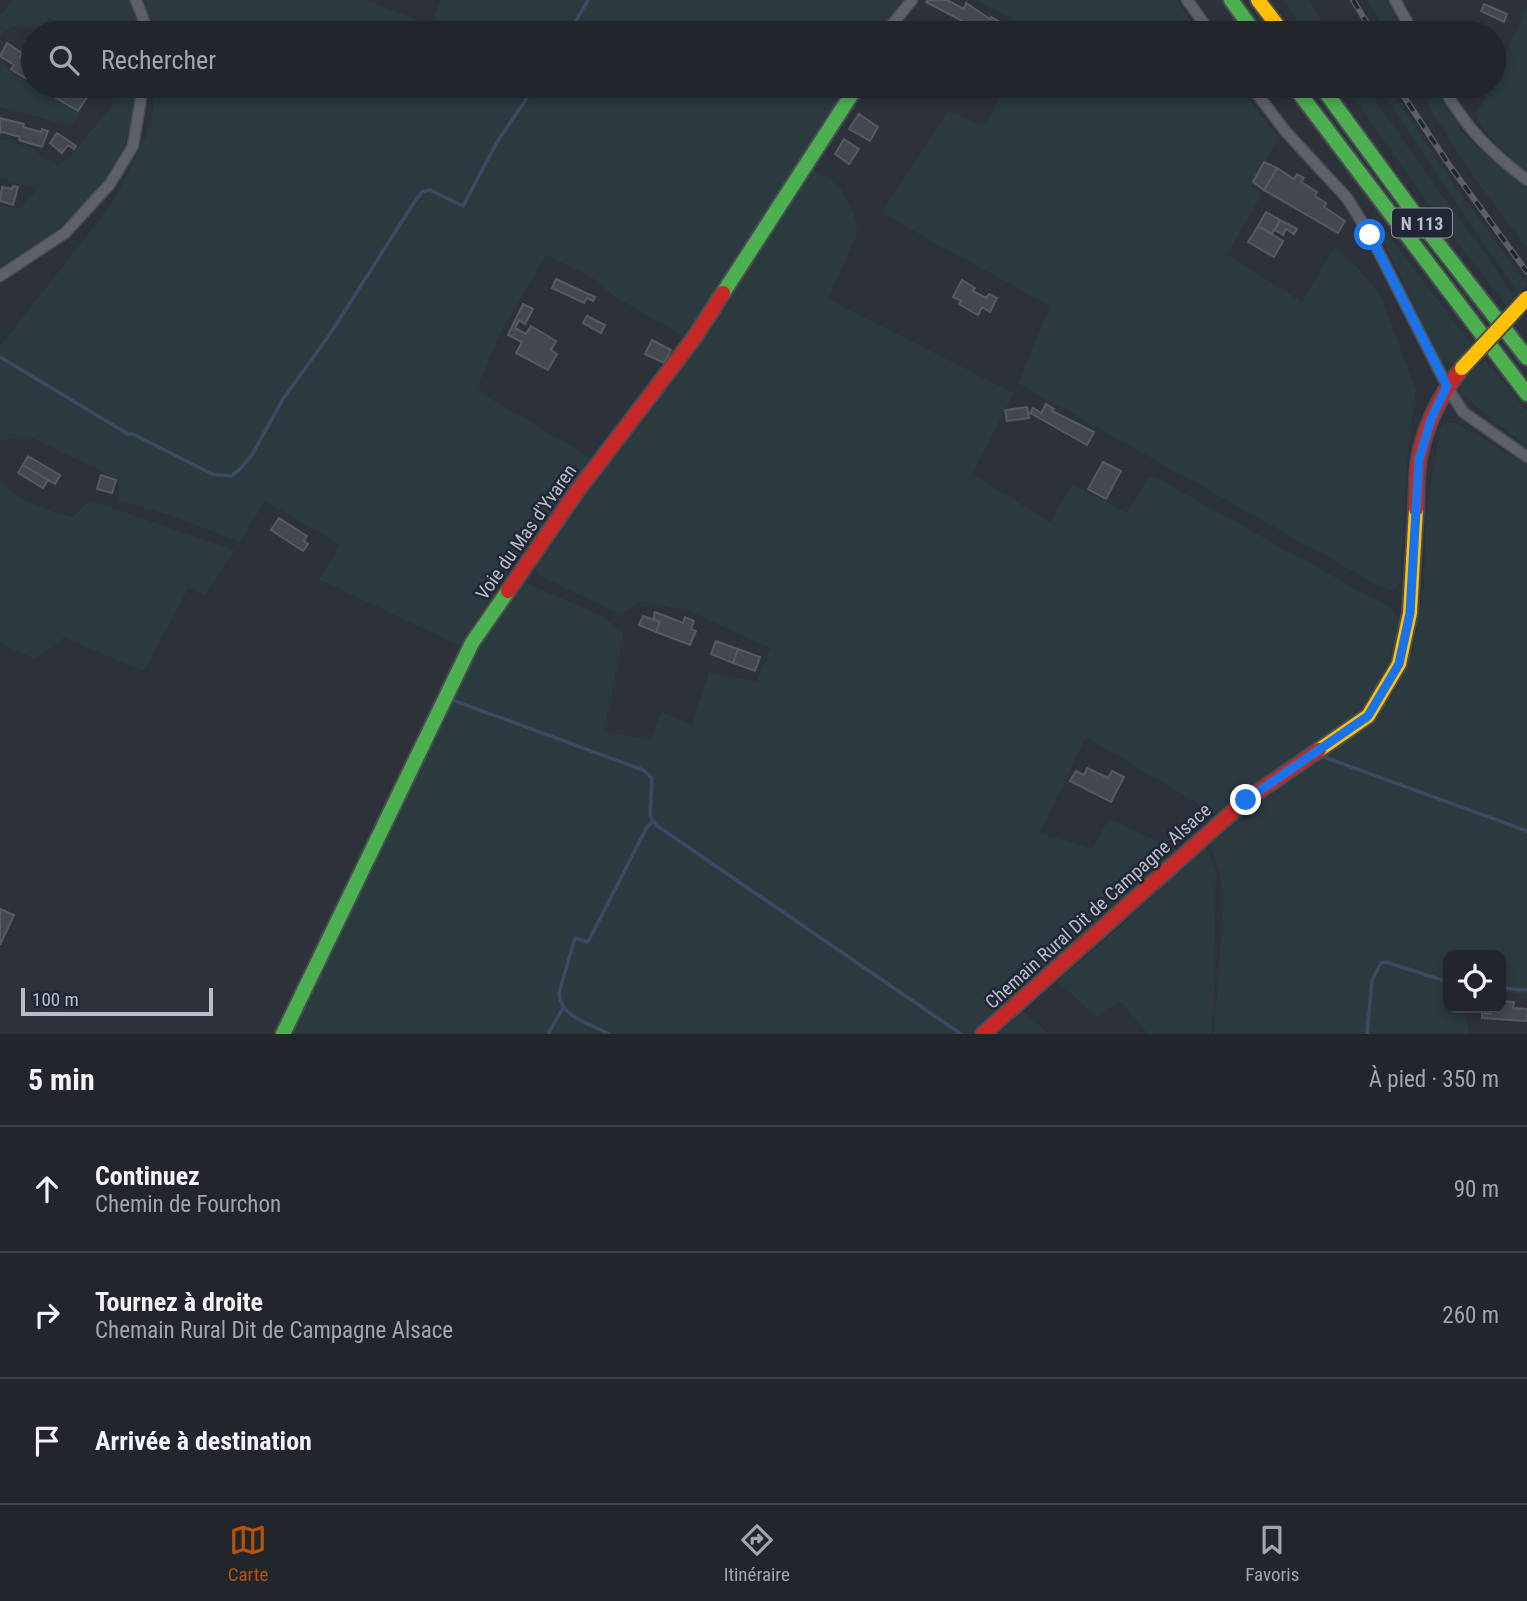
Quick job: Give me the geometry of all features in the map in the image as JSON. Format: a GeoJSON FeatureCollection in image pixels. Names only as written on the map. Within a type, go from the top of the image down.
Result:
{"type":"FeatureCollection","features":[{"type":"Feature","properties":{"kind":"main road"},"geometry":{"type":"LineString","coordinates":[[1231,0],[1246,21]]}},
{"type":"Feature","properties":{"kind":"main road"},"geometry":{"type":"LineString","coordinates":[[1258,0],[1274,21]]}},
{"type":"Feature","properties":{"kind":"main road","name":"Voie du Mas d'Yvaren"},"geometry":{"type":"LineString","coordinates":[[283,1034],[471,643],[575,494],[694,338],[849,98]]}},
{"type":"Feature","properties":{"kind":"main road","name":"N 113"},"geometry":{"type":"LineString","coordinates":[[1303,98],[1409,242],[1527,394]]}},
{"type":"Feature","properties":{"kind":"main road","name":"N 113"},"geometry":{"type":"LineString","coordinates":[[1330,98],[1527,358]]}},
{"type":"Feature","properties":{"kind":"main road","name":"Chemain Rural Dit de Campagne Alsace"},"geometry":{"type":"LineString","coordinates":[[983,1034],[1246,800],[1368,716],[1399,664],[1410,613],[1419,459],[1431,419],[1447,386],[1527,298]]}},
{"type":"Feature","properties":{"kind":"street"},"geometry":{"type":"LineString","coordinates":[[136,0],[145,21]]}},
{"type":"Feature","properties":{"kind":"street"},"geometry":{"type":"LineString","coordinates":[[895,21],[912,0]]}},
{"type":"Feature","properties":{"kind":"street"},"geometry":{"type":"LineString","coordinates":[[1187,0],[1202,21]]}},
{"type":"Feature","properties":{"kind":"street"},"geometry":{"type":"LineString","coordinates":[[1395,0],[1406,21]]}},
{"type":"Feature","properties":{"kind":"street"},"geometry":{"type":"LineString","coordinates":[[0,276],[65,233],[110,184],[133,146],[141,98]]}},
{"type":"Feature","properties":{"kind":"street"},"geometry":{"type":"LineString","coordinates":[[1260,98],[1286,132],[1347,198],[1370,235],[1447,386],[1464,412],[1527,457]]}},
{"type":"Feature","properties":{"kind":"street"},"geometry":{"type":"LineString","coordinates":[[1449,98],[1484,146],[1527,180]]}},
{"type":"Feature","properties":{"kind":"shaded area"},"geometry":{"type":"Polygon","coordinates":[[[14,0],[132,0],[139,21],[53,21],[49,18],[46,21],[21,21],[21,27],[14,27],[0,36],[0,15],[14,0]]]}},
{"type":"Feature","properties":{"kind":"shaded area"},"geometry":{"type":"Polygon","coordinates":[[[144,0],[366,0],[421,21],[148,21],[144,0]]]}},
{"type":"Feature","properties":{"kind":"shaded area"},"geometry":{"type":"Polygon","coordinates":[[[440,0],[903,0],[887,21],[432,21],[440,0]]]}},
{"type":"Feature","properties":{"kind":"shaded area"},"geometry":{"type":"Polygon","coordinates":[[[977,0],[1176,0],[1191,21],[1018,21],[977,0]]]}},
{"type":"Feature","properties":{"kind":"shaded area"},"geometry":{"type":"Polygon","coordinates":[[[1282,0],[1309,0],[1322,21],[1298,21],[1282,0]]]}},
{"type":"Feature","properties":{"kind":"shaded area"},"geometry":{"type":"Polygon","coordinates":[[[1368,0],[1386,0],[1397,21],[1379,21],[1368,0]]]}},
{"type":"Feature","properties":{"kind":"shaded area"},"geometry":{"type":"Polygon","coordinates":[[[1527,5],[1527,170],[1498,146],[1475,115],[1485,98],[1506,98],[1506,53],[1527,5]]]}},
{"type":"Feature","properties":{"kind":"shaded area"},"geometry":{"type":"Polygon","coordinates":[[[0,58],[9,70],[21,77],[21,98],[54,98],[80,114],[71,126],[0,107],[0,58]]]}},
{"type":"Feature","properties":{"kind":"shaded area"},"geometry":{"type":"Polygon","coordinates":[[[137,98],[125,144],[111,170],[94,194],[73,215],[51,234],[0,266],[0,205],[20,209],[37,190],[0,178],[0,139],[30,147],[57,166],[73,153],[111,107],[113,99],[137,98]]]}},
{"type":"Feature","properties":{"kind":"shaded area"},"geometry":{"type":"Polygon","coordinates":[[[152,98],[839,98],[686,338],[614,296],[591,277],[546,255],[501,332],[476,390],[593,459],[525,547],[459,646],[319,579],[340,545],[265,501],[240,542],[172,516],[119,501],[119,480],[30,437],[0,440],[0,346],[111,205],[145,139],[153,111],[152,98]]]}},
{"type":"Feature","properties":{"kind":"shaded area"},"geometry":{"type":"Polygon","coordinates":[[[1000,98],[1247,98],[1279,139],[1250,186],[1262,194],[1227,254],[1302,302],[1334,247],[1356,266],[1380,294],[1416,390],[1409,439],[1400,583],[1393,591],[1377,585],[1018,383],[1050,306],[881,213],[948,111],[981,125],[986,124],[1000,98]]]}},
{"type":"Feature","properties":{"kind":"shaded area"},"geometry":{"type":"Polygon","coordinates":[[[1354,98],[1374,98],[1492,263],[1514,299],[1506,306],[1435,213],[1354,98]]]}},
{"type":"Feature","properties":{"kind":"shaded area"},"geometry":{"type":"Polygon","coordinates":[[[1386,98],[1396,98],[1462,196],[1527,284],[1519,294],[1386,98]]]}},
{"type":"Feature","properties":{"kind":"shaded area"},"geometry":{"type":"Polygon","coordinates":[[[1423,98],[1441,98],[1462,132],[1527,189],[1527,249],[1474,177],[1423,98]]]}},
{"type":"Feature","properties":{"kind":"shaded area"},"geometry":{"type":"Polygon","coordinates":[[[813,168],[840,187],[859,230],[828,299],[1014,393],[972,474],[1050,522],[1072,484],[1127,513],[1147,479],[1155,477],[1392,609],[1400,621],[1400,628],[1381,677],[1366,704],[1319,744],[1266,777],[1221,817],[1086,737],[1040,833],[1092,849],[1109,818],[1182,853],[987,1019],[973,1034],[293,1034],[474,651],[522,581],[600,615],[624,632],[604,732],[650,739],[662,712],[692,726],[709,672],[757,682],[770,648],[691,612],[641,601],[621,615],[540,576],[532,563],[813,168]]]}},
{"type":"Feature","properties":{"kind":"shaded area"},"geometry":{"type":"Polygon","coordinates":[[[1374,216],[1472,345],[1456,362],[1444,363],[1439,357],[1382,238],[1369,220],[1374,216]]]}},
{"type":"Feature","properties":{"kind":"shaded area"},"geometry":{"type":"Polygon","coordinates":[[[1484,359],[1527,411],[1527,447],[1460,393],[1461,384],[1484,359]]]}},
{"type":"Feature","properties":{"kind":"shaded area"},"geometry":{"type":"Polygon","coordinates":[[[1456,423],[1527,464],[1527,994],[1506,992],[1506,950],[1443,950],[1443,1013],[1465,1013],[1469,1034],[1214,1034],[1222,919],[1220,874],[1209,843],[1233,818],[1324,757],[1376,717],[1395,691],[1413,651],[1424,585],[1425,515],[1441,425],[1456,423]]]}},
{"type":"Feature","properties":{"kind":"shaded area"},"geometry":{"type":"Polygon","coordinates":[[[0,480],[15,494],[53,512],[73,517],[89,500],[235,550],[205,595],[188,589],[144,671],[64,638],[35,659],[0,643],[0,480]]]}},
{"type":"Feature","properties":{"kind":"shaded area"},"geometry":{"type":"Polygon","coordinates":[[[1205,845],[1216,874],[1211,1034],[1148,1034],[1120,1001],[1098,1018],[1057,981],[1126,921],[1205,845]]]}},
{"type":"Feature","properties":{"kind":"shaded area"},"geometry":{"type":"Polygon","coordinates":[[[1022,1010],[1049,1034],[998,1034],[1022,1010]]]}},
{"type":"Feature","properties":{"kind":"building"},"geometry":{"type":"Polygon","coordinates":[[[947,0],[964,9],[966,3],[990,19],[991,17],[999,21],[962,21],[926,2],[947,0]]]}},
{"type":"Feature","properties":{"kind":"building"},"geometry":{"type":"Polygon","coordinates":[[[1484,4],[1507,14],[1502,21],[1481,11],[1484,4]]]}},
{"type":"Feature","properties":{"kind":"building"},"geometry":{"type":"Polygon","coordinates":[[[7,43],[21,52],[21,75],[11,69],[14,65],[0,56],[7,43]]]}},
{"type":"Feature","properties":{"kind":"building"},"geometry":{"type":"Polygon","coordinates":[[[56,98],[87,98],[78,111],[56,98]]]}},
{"type":"Feature","properties":{"kind":"building"},"geometry":{"type":"Polygon","coordinates":[[[859,114],[878,127],[870,141],[849,129],[859,114]]]}},
{"type":"Feature","properties":{"kind":"building"},"geometry":{"type":"Polygon","coordinates":[[[0,118],[41,132],[42,129],[48,131],[42,147],[19,140],[20,137],[0,133],[0,118]]]}},
{"type":"Feature","properties":{"kind":"building"},"geometry":{"type":"Polygon","coordinates":[[[57,133],[76,146],[74,149],[68,145],[62,153],[50,143],[57,133]]]}},
{"type":"Feature","properties":{"kind":"building"},"geometry":{"type":"Polygon","coordinates":[[[844,139],[859,149],[849,164],[835,154],[844,139]]]}},
{"type":"Feature","properties":{"kind":"building"},"geometry":{"type":"Polygon","coordinates":[[[1264,162],[1277,168],[1264,190],[1253,182],[1264,162]]]}},
{"type":"Feature","properties":{"kind":"building"},"geometry":{"type":"Polygon","coordinates":[[[1277,168],[1294,179],[1297,174],[1304,178],[1301,182],[1317,192],[1315,196],[1326,203],[1324,207],[1345,221],[1338,233],[1264,190],[1277,168]]]}},
{"type":"Feature","properties":{"kind":"building"},"geometry":{"type":"Polygon","coordinates":[[[13,186],[18,187],[13,205],[0,201],[2,187],[12,189],[13,186]]]}},
{"type":"Feature","properties":{"kind":"building"},"geometry":{"type":"Polygon","coordinates":[[[1266,212],[1280,220],[1272,234],[1258,226],[1266,212]]]}},
{"type":"Feature","properties":{"kind":"building"},"geometry":{"type":"Polygon","coordinates":[[[1280,220],[1297,229],[1294,234],[1286,229],[1283,235],[1275,230],[1280,220]]]}},
{"type":"Feature","properties":{"kind":"building"},"geometry":{"type":"Polygon","coordinates":[[[1258,226],[1283,241],[1274,257],[1248,242],[1258,226]]]}},
{"type":"Feature","properties":{"kind":"building"},"geometry":{"type":"Polygon","coordinates":[[[556,279],[595,297],[593,301],[587,298],[584,303],[552,288],[556,279]]]}},
{"type":"Feature","properties":{"kind":"building"},"geometry":{"type":"Polygon","coordinates":[[[962,280],[975,288],[973,291],[986,298],[989,294],[997,298],[990,312],[982,307],[978,315],[959,304],[961,301],[953,297],[962,280]]]}},
{"type":"Feature","properties":{"kind":"building"},"geometry":{"type":"Polygon","coordinates":[[[523,304],[533,309],[525,324],[519,320],[515,328],[526,334],[531,326],[556,341],[551,350],[557,354],[548,370],[516,353],[522,342],[508,335],[523,304]]]}},
{"type":"Feature","properties":{"kind":"building"},"geometry":{"type":"Polygon","coordinates":[[[587,316],[605,325],[601,333],[583,323],[587,316]]]}},
{"type":"Feature","properties":{"kind":"building"},"geometry":{"type":"Polygon","coordinates":[[[652,340],[671,350],[664,363],[645,354],[652,340]]]}},
{"type":"Feature","properties":{"kind":"building"},"geometry":{"type":"Polygon","coordinates":[[[1046,404],[1054,409],[1052,411],[1094,432],[1087,445],[1030,413],[1033,408],[1041,413],[1046,404]]]}},
{"type":"Feature","properties":{"kind":"building"},"geometry":{"type":"Polygon","coordinates":[[[1027,407],[1029,418],[1007,421],[1005,410],[1027,407]]]}},
{"type":"Feature","properties":{"kind":"building"},"geometry":{"type":"Polygon","coordinates":[[[28,456],[60,475],[55,484],[23,465],[28,456]]]}},
{"type":"Feature","properties":{"kind":"building"},"geometry":{"type":"Polygon","coordinates":[[[1103,462],[1121,471],[1106,499],[1088,489],[1103,462]]]}},
{"type":"Feature","properties":{"kind":"building"},"geometry":{"type":"Polygon","coordinates":[[[23,465],[48,480],[43,488],[18,473],[23,465]]]}},
{"type":"Feature","properties":{"kind":"building"},"geometry":{"type":"Polygon","coordinates":[[[101,475],[116,480],[112,493],[97,489],[101,475]]]}},
{"type":"Feature","properties":{"kind":"building"},"geometry":{"type":"Polygon","coordinates":[[[279,518],[307,536],[304,541],[308,544],[303,551],[271,530],[279,518]]]}},
{"type":"Feature","properties":{"kind":"building"},"geometry":{"type":"Polygon","coordinates":[[[655,612],[683,623],[685,617],[694,621],[691,629],[696,631],[690,645],[656,632],[660,622],[653,619],[655,612]]]}},
{"type":"Feature","properties":{"kind":"building"},"geometry":{"type":"Polygon","coordinates":[[[643,616],[660,622],[656,632],[639,625],[643,616]]]}},
{"type":"Feature","properties":{"kind":"building"},"geometry":{"type":"Polygon","coordinates":[[[716,641],[738,649],[733,663],[711,654],[716,641]]]}},
{"type":"Feature","properties":{"kind":"building"},"geometry":{"type":"Polygon","coordinates":[[[738,649],[760,657],[755,671],[733,663],[738,649]]]}},
{"type":"Feature","properties":{"kind":"building"},"geometry":{"type":"Polygon","coordinates":[[[1087,768],[1108,778],[1112,771],[1124,777],[1111,802],[1070,781],[1076,771],[1084,775],[1087,768]]]}},
{"type":"Feature","properties":{"kind":"building"},"geometry":{"type":"Polygon","coordinates":[[[0,909],[14,915],[0,945],[0,909]]]}},
{"type":"Feature","properties":{"kind":"building"},"geometry":{"type":"Polygon","coordinates":[[[1506,1001],[1514,1002],[1513,1008],[1527,1009],[1527,1021],[1482,1018],[1482,1013],[1506,1013],[1506,1001]]]}},
{"type":"Feature","properties":{"kind":"waterway"},"geometry":{"type":"LineString","coordinates":[[576,21],[588,0]]}},
{"type":"Feature","properties":{"kind":"waterway"},"geometry":{"type":"LineString","coordinates":[[0,357],[128,434],[133,434],[212,474],[231,476],[252,455],[283,399],[330,334],[422,192],[430,190],[463,206],[497,142],[527,98]]}},
{"type":"Feature","properties":{"kind":"waterway"},"geometry":{"type":"LineString","coordinates":[[455,701],[643,770],[652,778],[650,815],[656,825],[961,1034]]}},
{"type":"Feature","properties":{"kind":"waterway"},"geometry":{"type":"LineString","coordinates":[[1324,757],[1527,831]]}},
{"type":"Feature","properties":{"kind":"waterway"},"geometry":{"type":"LineString","coordinates":[[609,1034],[570,1014],[560,1001],[559,993],[575,938],[588,942],[647,827],[653,821]]}},
{"type":"Feature","properties":{"kind":"waterway"},"geometry":{"type":"LineString","coordinates":[[1367,1034],[1372,980],[1381,963],[1386,962],[1443,980]]}},
{"type":"Feature","properties":{"kind":"waterway"},"geometry":{"type":"LineString","coordinates":[[1506,988],[1527,990]]}},
{"type":"Feature","properties":{"kind":"waterway"},"geometry":{"type":"LineString","coordinates":[[548,1034],[563,1008]]}},
{"type":"Feature","properties":{"kind":"railway"},"geometry":{"type":"LineString","coordinates":[[1353,0],[1366,21]]}},
{"type":"Feature","properties":{"kind":"railway"},"geometry":{"type":"LineString","coordinates":[[1405,98],[1447,162],[1527,272]]}},
{"type":"Feature","properties":{"kind":"traffic: fast"},"geometry":{"type":"LineString","coordinates":[[1231,0],[1246,21]]}},
{"type":"Feature","properties":{"kind":"traffic: fast"},"geometry":{"type":"LineString","coordinates":[[723,293],[849,98]]}},
{"type":"Feature","properties":{"kind":"traffic: fast"},"geometry":{"type":"LineString","coordinates":[[1303,98],[1527,394]]}},
{"type":"Feature","properties":{"kind":"traffic: fast"},"geometry":{"type":"LineString","coordinates":[[1330,98],[1417,217],[1527,358]]}},
{"type":"Feature","properties":{"kind":"traffic: fast"},"geometry":{"type":"LineString","coordinates":[[283,1034],[472,643],[508,591]]}},
{"type":"Feature","properties":{"kind":"traffic: slow"},"geometry":{"type":"LineString","coordinates":[[1258,0],[1274,21]]}},
{"type":"Feature","properties":{"kind":"traffic: slow"},"geometry":{"type":"LineString","coordinates":[[1462,368],[1527,298]]}},
{"type":"Feature","properties":{"kind":"traffic: slow"},"geometry":{"type":"LineString","coordinates":[[1319,750],[1368,716],[1399,664],[1410,613],[1416,509]]}},
{"type":"Feature","properties":{"kind":"traffic: jam"},"geometry":{"type":"LineString","coordinates":[[508,591],[575,494],[694,338],[723,293]]}},
{"type":"Feature","properties":{"kind":"traffic: jam"},"geometry":{"type":"LineString","coordinates":[[1416,509],[1418,465],[1425,434],[1447,388],[1462,368]]}},
{"type":"Feature","properties":{"kind":"traffic: jam"},"geometry":{"type":"LineString","coordinates":[[983,1034],[1246,800],[1319,750]]}},
{"type":"Feature","properties":{"kind":"route"},"geometry":{"type":"LineString","coordinates":[[1246,800],[1368,716],[1399,664],[1410,613],[1419,459],[1431,419],[1447,386],[1370,235]]}}]}
